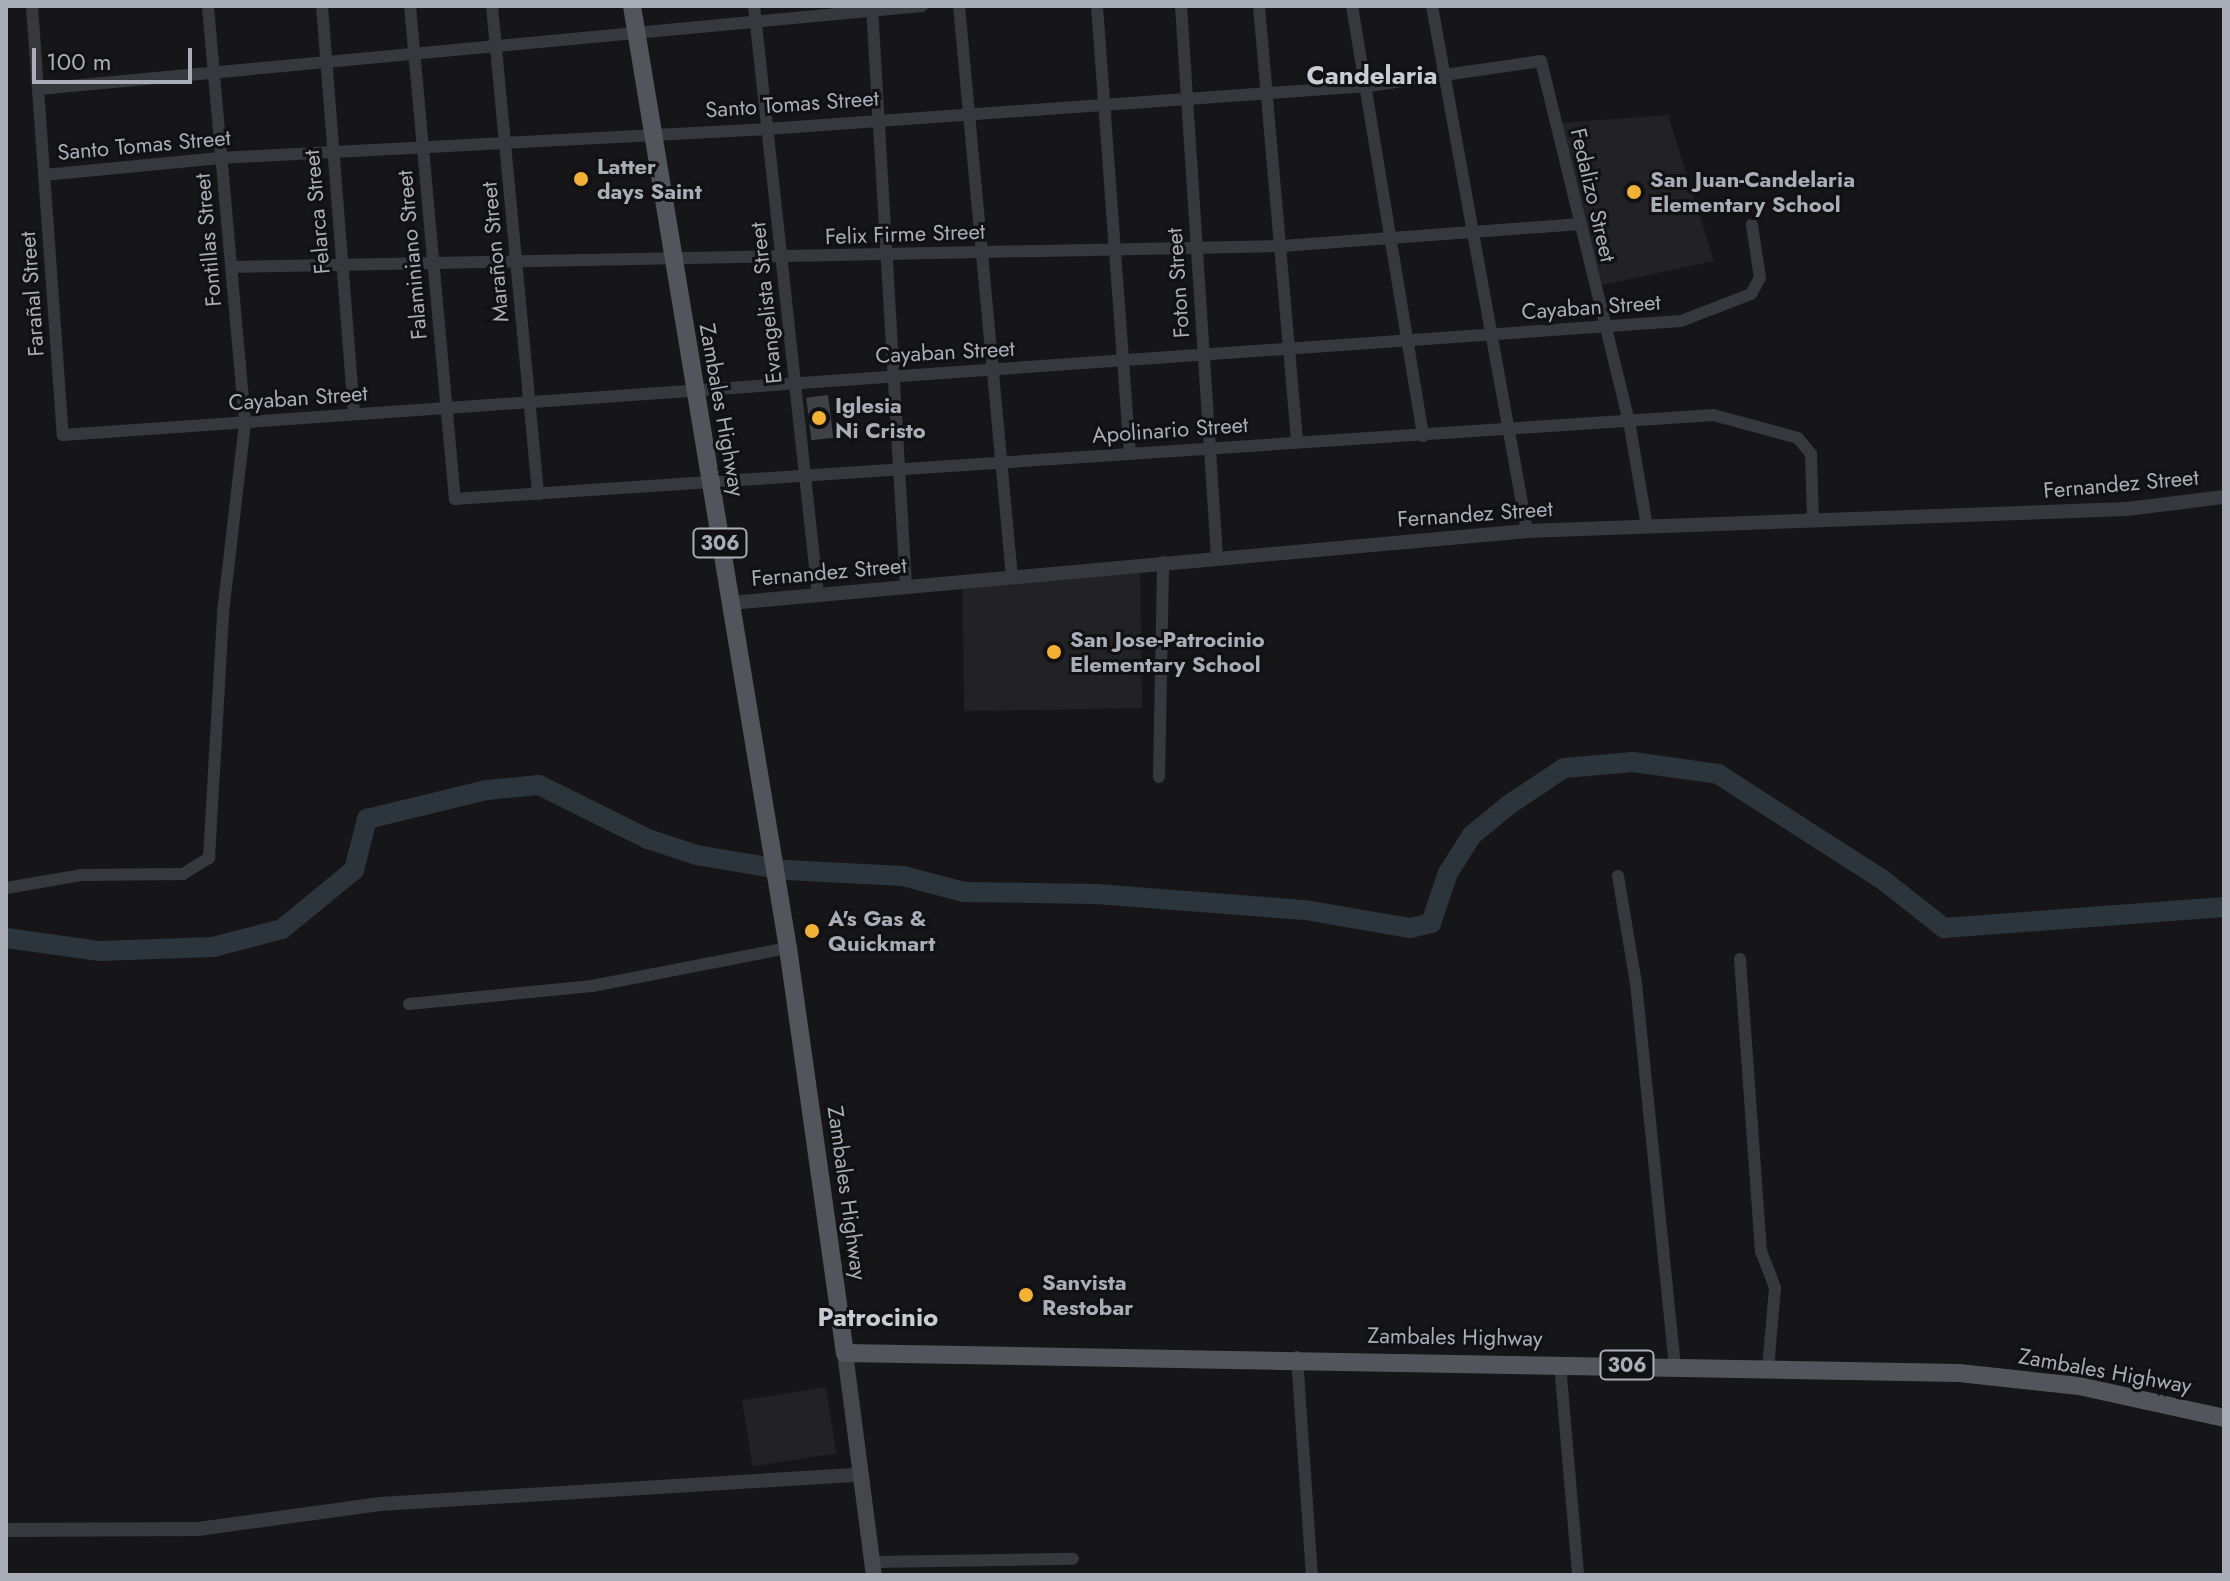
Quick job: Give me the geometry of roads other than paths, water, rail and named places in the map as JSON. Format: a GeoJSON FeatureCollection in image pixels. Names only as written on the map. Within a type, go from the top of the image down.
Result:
{"type":"FeatureCollection","features":[{"type":"Feature","properties":{"kind":"main road","name":"Zambales Highway"},"geometry":{"type":"LineString","coordinates":[[632,6],[788,948],[845,1353],[1297,1357],[1768,1368],[2020,1379],[2224,1418]]}},
{"type":"Feature","properties":{"kind":"main road"},"geometry":{"type":"LineString","coordinates":[[845,1353],[873,1568]]}},
{"type":"Feature","properties":{"kind":"street","name":"Farañal Street"},"geometry":{"type":"LineString","coordinates":[[32,6],[63,435]]}},
{"type":"Feature","properties":{"kind":"street","name":"Fontillas Street"},"geometry":{"type":"LineString","coordinates":[[6,888],[81,875],[183,874],[209,858],[223,613],[245,422],[208,6]]}},
{"type":"Feature","properties":{"kind":"street","name":"Felarca Street"},"geometry":{"type":"LineString","coordinates":[[322,6],[354,414]]}},
{"type":"Feature","properties":{"kind":"street","name":"Falaminiano Street"},"geometry":{"type":"LineString","coordinates":[[410,6],[455,499]]}},
{"type":"Feature","properties":{"kind":"street","name":"Marañon Street"},"geometry":{"type":"LineString","coordinates":[[492,6],[538,494]]}},
{"type":"Feature","properties":{"kind":"street","name":"Evangelista Street"},"geometry":{"type":"LineString","coordinates":[[754,6],[818,595]]}},
{"type":"Feature","properties":{"kind":"street"},"geometry":{"type":"LineString","coordinates":[[39,89],[212,70],[415,54],[873,8],[922,6]]}},
{"type":"Feature","properties":{"kind":"street"},"geometry":{"type":"LineString","coordinates":[[959,6],[973,111],[1005,461],[1012,577]]}},
{"type":"Feature","properties":{"kind":"street"},"geometry":{"type":"LineString","coordinates":[[1097,6],[1130,453]]}},
{"type":"Feature","properties":{"kind":"street","name":"Foton Street"},"geometry":{"type":"LineString","coordinates":[[1181,6],[1217,557]]}},
{"type":"Feature","properties":{"kind":"street"},"geometry":{"type":"LineString","coordinates":[[1259,6],[1297,442]]}},
{"type":"Feature","properties":{"kind":"street"},"geometry":{"type":"LineString","coordinates":[[1352,6],[1368,86],[1423,436]]}},
{"type":"Feature","properties":{"kind":"street"},"geometry":{"type":"LineString","coordinates":[[1432,6],[1527,531]]}},
{"type":"Feature","properties":{"kind":"street"},"geometry":{"type":"LineString","coordinates":[[873,8],[906,586]]}},
{"type":"Feature","properties":{"kind":"street","name":"Santo Tomas Street"},"geometry":{"type":"LineString","coordinates":[[44,175],[220,158],[652,132],[767,129],[973,111],[1368,86],[1446,78],[1541,61]]}},
{"type":"Feature","properties":{"kind":"street","name":"Fedalizo Street"},"geometry":{"type":"LineString","coordinates":[[1541,61],[1602,328],[1629,421],[1647,526]]}},
{"type":"Feature","properties":{"kind":"street","name":"Felix Firme Street"},"geometry":{"type":"LineString","coordinates":[[231,267],[1282,246],[1476,236],[1580,224]]}},
{"type":"Feature","properties":{"kind":"street","name":"Cayaban Street"},"geometry":{"type":"LineString","coordinates":[[63,435],[893,374],[1125,362],[1493,332],[1602,328],[1708,315],[1751,294],[1760,278],[1752,225]]}},
{"type":"Feature","properties":{"kind":"street","name":"Apolinario Street"},"geometry":{"type":"LineString","coordinates":[[455,499],[899,467],[1507,432],[1713,415],[1798,438],[1811,454],[1813,520]]}},
{"type":"Feature","properties":{"kind":"street","name":"Fernandez Street"},"geometry":{"type":"LineString","coordinates":[[730,603],[1527,531],[2127,509],[2224,497]]}},
{"type":"Feature","properties":{"kind":"street"},"geometry":{"type":"LineString","coordinates":[[1159,777],[1163,562]]}},
{"type":"Feature","properties":{"kind":"street"},"geometry":{"type":"LineString","coordinates":[[1618,876],[1636,983],[1675,1366]]}},
{"type":"Feature","properties":{"kind":"street"},"geometry":{"type":"LineString","coordinates":[[409,1004],[592,986],[788,948]]}},
{"type":"Feature","properties":{"kind":"street"},"geometry":{"type":"LineString","coordinates":[[1740,959],[1761,1251],[1775,1288],[1768,1368]]}},
{"type":"Feature","properties":{"kind":"street"},"geometry":{"type":"LineString","coordinates":[[1297,1357],[1312,1575]]}},
{"type":"Feature","properties":{"kind":"street"},"geometry":{"type":"LineString","coordinates":[[1560,1364],[1578,1575]]}},
{"type":"Feature","properties":{"kind":"street"},"geometry":{"type":"LineString","coordinates":[[6,1530],[198,1529],[380,1504],[861,1475]]}},
{"type":"Feature","properties":{"kind":"street"},"geometry":{"type":"LineString","coordinates":[[873,1568],[1073,1559]]}},
{"type":"Feature","properties":{"kind":"waterway"},"geometry":{"type":"LineString","coordinates":[[6,938],[100,951],[213,947],[282,929],[354,870],[367,819],[487,790],[539,785],[648,839],[696,855],[786,870],[903,876],[964,892],[1096,894],[1305,910],[1410,928],[1431,923],[1448,873],[1472,835],[1510,804],[1564,768],[1633,762],[1718,774],[1883,880],[1944,928],[2224,907]]}},
{"type":"Feature","properties":{"kind":"place","name":"Latter days Saint"},"geometry":{"type":"Point","coordinates":[581,179]}},
{"type":"Feature","properties":{"kind":"place","name":"San Juan-Candelaria Elementary School"},"geometry":{"type":"Point","coordinates":[1634,192]}},
{"type":"Feature","properties":{"kind":"place","name":"Iglesia Ni Cristo"},"geometry":{"type":"Point","coordinates":[819,418]}},
{"type":"Feature","properties":{"kind":"place","name":"San Jose-Patrocinio Elementary School"},"geometry":{"type":"Point","coordinates":[1054,652]}},
{"type":"Feature","properties":{"kind":"place","name":"A's Gas & Quickmart"},"geometry":{"type":"Point","coordinates":[812,931]}},
{"type":"Feature","properties":{"kind":"place","name":"Sanvista Restobar"},"geometry":{"type":"Point","coordinates":[1026,1295]}},
{"type":"Feature","properties":{"kind":"district","name":"Candelaria"},"geometry":{"type":"Point","coordinates":[1372,76]}},
{"type":"Feature","properties":{"kind":"district","name":"Patrocinio"},"geometry":{"type":"Point","coordinates":[878,1318]}}]}
